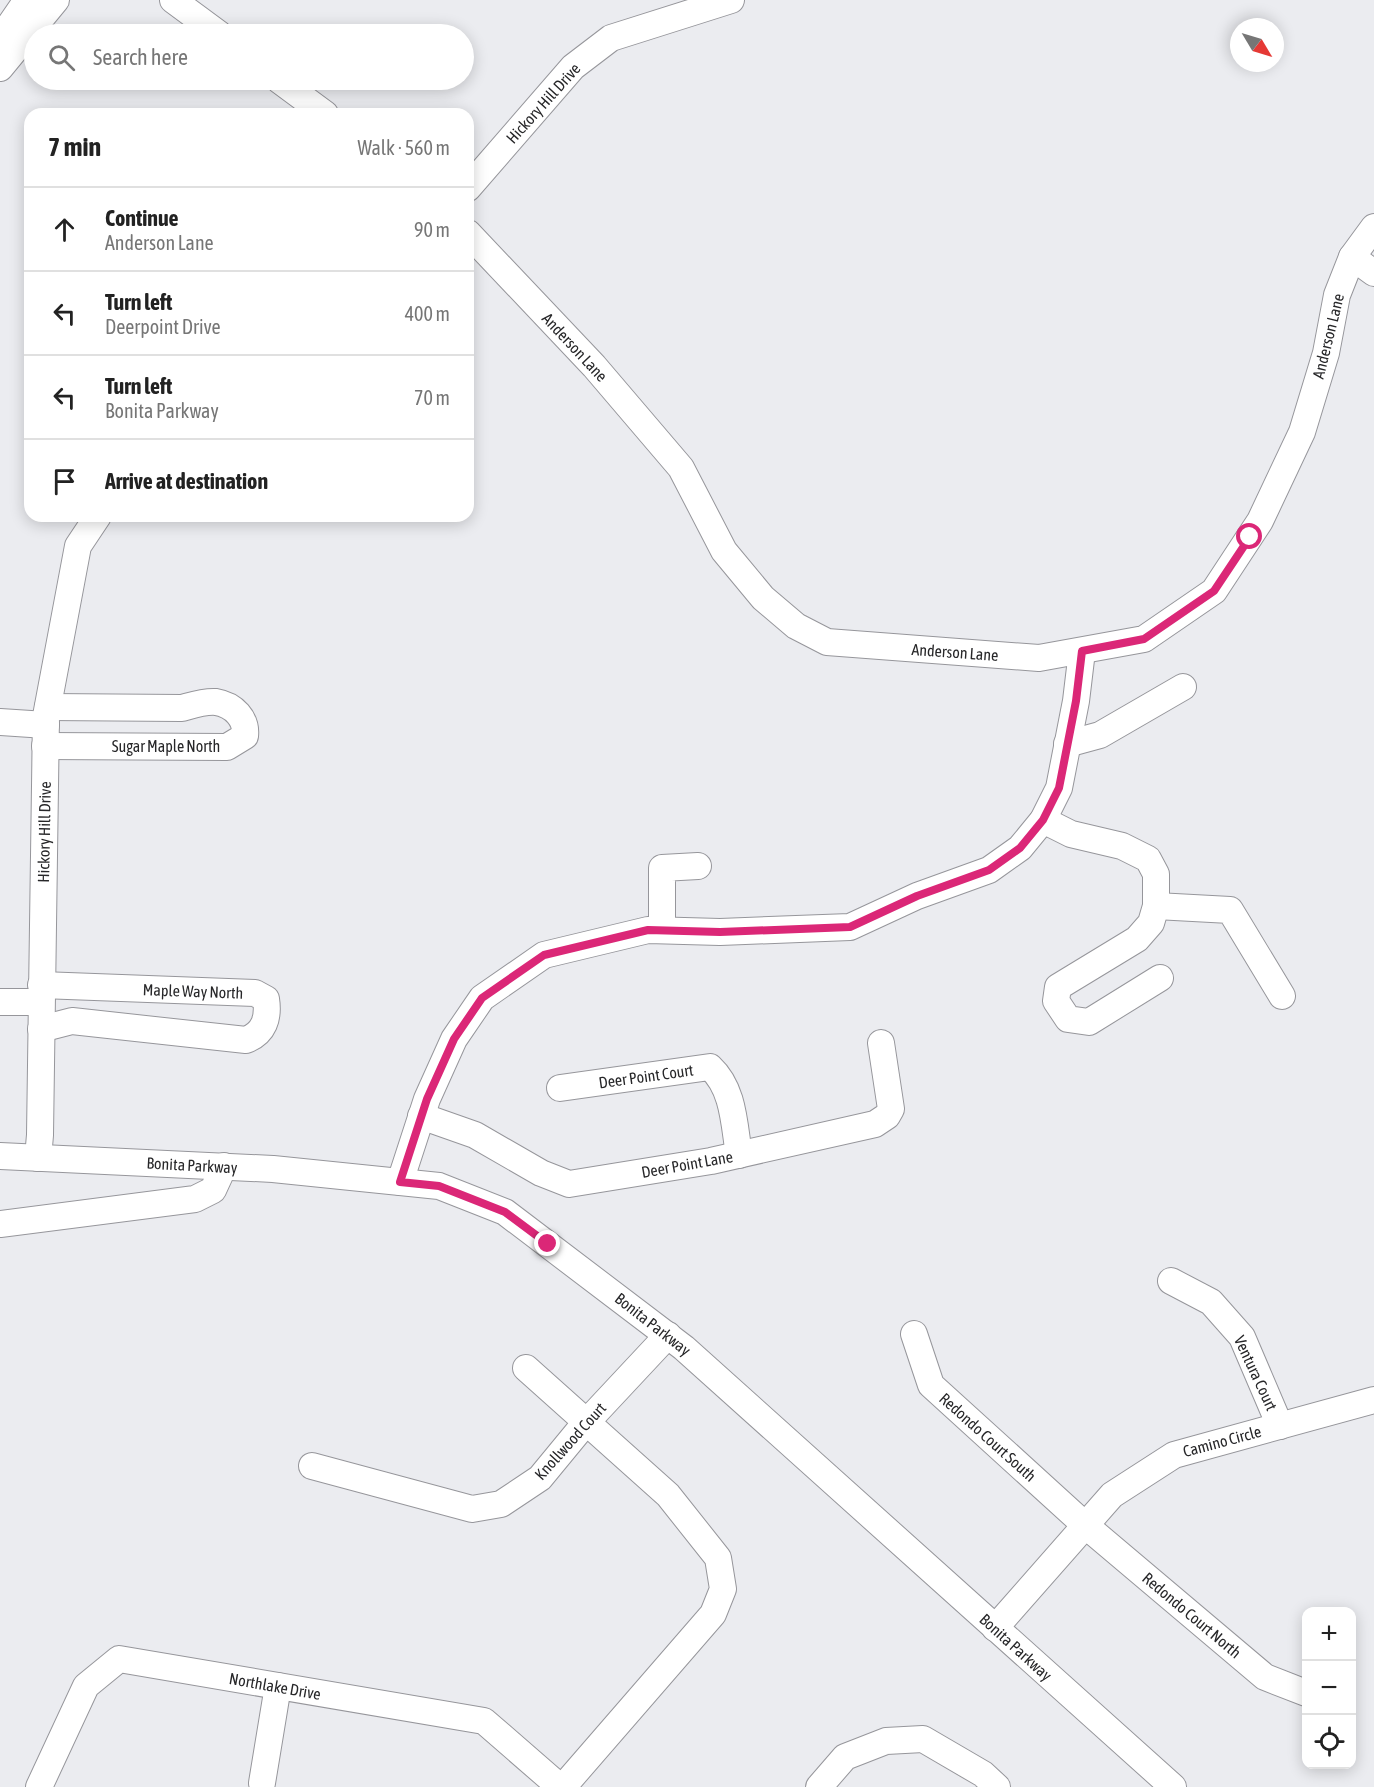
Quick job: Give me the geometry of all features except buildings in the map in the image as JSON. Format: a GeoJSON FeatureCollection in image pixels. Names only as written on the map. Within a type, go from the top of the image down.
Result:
{"type":"FeatureCollection","features":[{"type":"Feature","properties":{"kind":"street"},"geometry":{"type":"LineString","coordinates":[[0,39],[27,0]]}},
{"type":"Feature","properties":{"kind":"street"},"geometry":{"type":"LineString","coordinates":[[36,24],[56,0]]}},
{"type":"Feature","properties":{"kind":"street"},"geometry":{"type":"LineString","coordinates":[[173,0],[205,24]]}},
{"type":"Feature","properties":{"kind":"street","name":"Hickory Hill Drive"},"geometry":{"type":"LineString","coordinates":[[474,181],[573,66],[611,38],[731,0]]}},
{"type":"Feature","properties":{"kind":"street"},"geometry":{"type":"LineString","coordinates":[[0,68],[24,39]]}},
{"type":"Feature","properties":{"kind":"street"},"geometry":{"type":"LineString","coordinates":[[293,90],[317,108]]}},
{"type":"Feature","properties":{"kind":"street","name":"Anderson Lane"},"geometry":{"type":"LineString","coordinates":[[474,239],[594,366],[681,468],[724,551],[763,598],[796,626],[827,642],[1039,658],[1144,639],[1214,591],[1260,521],[1302,432],[1326,353],[1337,295],[1352,257],[1374,227]]}},
{"type":"Feature","properties":{"kind":"street"},"geometry":{"type":"LineString","coordinates":[[1352,257],[1374,273]]}},
{"type":"Feature","properties":{"kind":"street","name":"Hickory Hill Drive"},"geometry":{"type":"LineString","coordinates":[[38,1158],[46,726],[78,546],[94,522]]}},
{"type":"Feature","properties":{"kind":"street"},"geometry":{"type":"LineString","coordinates":[[400,1182],[422,1116],[454,1039],[482,998],[544,955],[648,930],[720,932],[850,927],[917,896],[989,870],[1020,848],[1043,820],[1059,788],[1076,701],[1082,651]]}},
{"type":"Feature","properties":{"kind":"street"},"geometry":{"type":"LineString","coordinates":[[1067,744],[1100,735],[1183,687]]}},
{"type":"Feature","properties":{"kind":"street","name":"Sugar Maple North"},"geometry":{"type":"LineString","coordinates":[[216,702],[229,706],[237,712],[243,719],[246,730],[245,736],[227,747],[46,726],[216,702]]}},
{"type":"Feature","properties":{"kind":"street"},"geometry":{"type":"LineString","coordinates":[[0,722],[46,726]]}},
{"type":"Feature","properties":{"kind":"street"},"geometry":{"type":"LineString","coordinates":[[1043,820],[1071,834],[1122,846],[1148,859],[1156,874],[1156,906],[1151,923],[1137,939],[1058,987],[1056,1001],[1068,1019],[1089,1022],[1160,978]]}},
{"type":"Feature","properties":{"kind":"street"},"geometry":{"type":"LineString","coordinates":[[662,930],[662,868],[698,866]]}},
{"type":"Feature","properties":{"kind":"street"},"geometry":{"type":"LineString","coordinates":[[1156,906],[1230,910],[1282,996]]}},
{"type":"Feature","properties":{"kind":"street"},"geometry":{"type":"LineString","coordinates":[[0,1002],[41,993]]}},
{"type":"Feature","properties":{"kind":"street","name":"Maple Way North"},"geometry":{"type":"LineString","coordinates":[[41,993],[255,993],[266,999],[268,1013],[256,1036],[246,1040],[72,1021],[41,1029]]}},
{"type":"Feature","properties":{"kind":"street","name":"Deer Point Lane"},"geometry":{"type":"LineString","coordinates":[[422,1116],[475,1135],[542,1173],[569,1184],[711,1161],[875,1124],[887,1116],[891,1108],[881,1042]]}},
{"type":"Feature","properties":{"kind":"street","name":"Deer Point Court"},"geometry":{"type":"LineString","coordinates":[[560,1088],[711,1067],[719,1075],[728,1092],[739,1155]]}},
{"type":"Feature","properties":{"kind":"street","name":"Bonita Parkway"},"geometry":{"type":"LineString","coordinates":[[0,1156],[273,1169],[439,1186],[505,1212],[684,1348],[1173,1787]]}},
{"type":"Feature","properties":{"kind":"street"},"geometry":{"type":"LineString","coordinates":[[0,1224],[195,1199],[213,1190],[224,1166]]}},
{"type":"Feature","properties":{"kind":"street","name":"Ventura Court"},"geometry":{"type":"LineString","coordinates":[[1172,1281],[1210,1302],[1242,1337],[1280,1426]]}},
{"type":"Feature","properties":{"kind":"street","name":"Redondo Court South"},"geometry":{"type":"LineString","coordinates":[[914,1334],[931,1385],[1085,1525]]}},
{"type":"Feature","properties":{"kind":"street","name":"Knollwood Court"},"geometry":{"type":"LineString","coordinates":[[312,1466],[472,1509],[501,1504],[540,1478],[586,1422],[668,1335]]}},
{"type":"Feature","properties":{"kind":"street","name":"Northlake Drive"},"geometry":{"type":"LineString","coordinates":[[39,1787],[86,1686],[119,1659],[484,1721],[561,1787],[713,1614],[723,1588],[718,1558],[668,1495],[526,1368]]}},
{"type":"Feature","properties":{"kind":"street","name":"Camino Circle"},"geometry":{"type":"LineString","coordinates":[[995,1628],[1112,1494],[1174,1455],[1374,1400]]}},
{"type":"Feature","properties":{"kind":"street","name":"Redondo Court North"},"geometry":{"type":"LineString","coordinates":[[1085,1525],[1265,1677],[1302,1691]]}},
{"type":"Feature","properties":{"kind":"street"},"geometry":{"type":"LineString","coordinates":[[262,1783],[278,1686]]}},
{"type":"Feature","properties":{"kind":"street"},"geometry":{"type":"LineString","coordinates":[[819,1787],[845,1757],[886,1741],[922,1739],[983,1774],[997,1787]]}},
{"type":"Feature","properties":{"kind":"route"},"geometry":{"type":"LineString","coordinates":[[548,1244],[505,1212],[439,1186],[400,1182],[427,1099],[454,1039],[482,998],[544,955],[648,930],[720,932],[850,927],[917,896],[989,870],[1020,848],[1043,820],[1059,788],[1076,701],[1082,651],[1144,639],[1214,591],[1250,537]]}}]}
